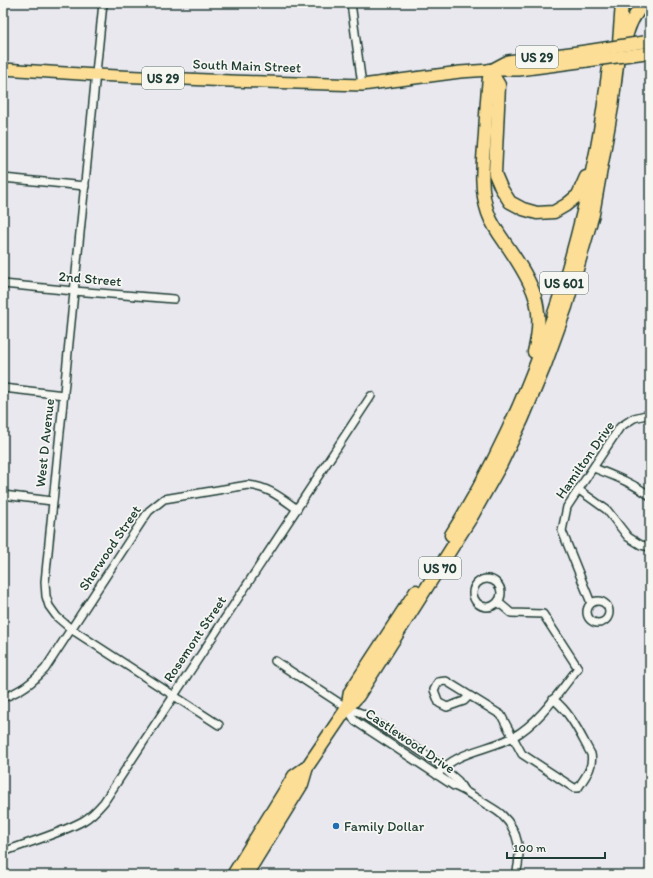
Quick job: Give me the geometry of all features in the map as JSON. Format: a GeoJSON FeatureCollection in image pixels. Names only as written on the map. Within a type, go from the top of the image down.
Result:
{"type":"FeatureCollection","features":[{"type":"Feature","properties":{"kind":"highway","name":"US 601"},"geometry":{"type":"LineString","coordinates":[[608,107],[614,3]]}},
{"type":"Feature","properties":{"kind":"highway","name":"US 601"},"geometry":{"type":"LineString","coordinates":[[446,542],[485,474],[508,428],[548,334],[576,240],[608,107],[618,56],[622,3]]}},
{"type":"Feature","properties":{"kind":"highway","name":"US 70"},"geometry":{"type":"LineString","coordinates":[[246,875],[302,784],[307,767],[347,708],[358,696],[472,516],[501,464],[522,420],[545,365],[568,300],[593,214],[608,107],[620,83],[626,37],[630,23],[638,10],[645,3]]}},
{"type":"Feature","properties":{"kind":"highway","name":"US 70"},"geometry":{"type":"LineString","coordinates":[[347,708],[350,692],[446,542],[457,515],[508,416],[528,368],[536,342],[539,324],[538,307],[534,291],[525,272],[502,239],[488,214],[483,196],[482,177],[490,70]]}},
{"type":"Feature","properties":{"kind":"highway"},"geometry":{"type":"LineString","coordinates":[[490,70],[499,85],[495,174],[501,188],[510,202],[523,209],[537,213],[554,212],[566,205],[578,194],[585,180],[608,107]]}},
{"type":"Feature","properties":{"kind":"highway","name":"US 70"},"geometry":{"type":"LineString","coordinates":[[233,875],[294,776],[307,767]]}},
{"type":"Feature","properties":{"kind":"main road","name":"South Main Street"},"geometry":{"type":"LineString","coordinates":[[3,68],[96,75],[237,82],[362,84],[460,72],[490,70],[508,60],[587,56],[647,47]]}},
{"type":"Feature","properties":{"kind":"street","name":"West D Avenue"},"geometry":{"type":"LineString","coordinates":[[102,3],[85,186],[52,501],[45,582],[46,596],[49,606],[57,617],[71,629],[219,725]]}},
{"type":"Feature","properties":{"kind":"street"},"geometry":{"type":"LineString","coordinates":[[351,3],[362,84]]}},
{"type":"Feature","properties":{"kind":"street"},"geometry":{"type":"LineString","coordinates":[[3,178],[85,186]]}},
{"type":"Feature","properties":{"kind":"street","name":"2nd Street"},"geometry":{"type":"LineString","coordinates":[[3,284],[174,299]]}},
{"type":"Feature","properties":{"kind":"street"},"geometry":{"type":"LineString","coordinates":[[3,388],[64,395]]}},
{"type":"Feature","properties":{"kind":"street","name":"Rosemont Street"},"geometry":{"type":"LineString","coordinates":[[3,852],[84,820],[95,812],[104,802],[371,396]]}},
{"type":"Feature","properties":{"kind":"street","name":"Hamilton Drive"},"geometry":{"type":"LineString","coordinates":[[591,603],[562,530],[567,507],[620,427],[634,418],[650,414]]}},
{"type":"Feature","properties":{"kind":"street"},"geometry":{"type":"LineString","coordinates":[[594,468],[637,487],[650,496]]}},
{"type":"Feature","properties":{"kind":"street","name":"Sherwood Street"},"geometry":{"type":"LineString","coordinates":[[3,698],[18,692],[32,683],[45,669],[149,511],[164,499],[248,485],[259,486],[270,490],[297,509]]}},
{"type":"Feature","properties":{"kind":"street"},"geometry":{"type":"LineString","coordinates":[[579,490],[608,510],[628,537],[641,545],[650,547]]}},
{"type":"Feature","properties":{"kind":"street"},"geometry":{"type":"LineString","coordinates":[[3,495],[52,501]]}},
{"type":"Feature","properties":{"kind":"street"},"geometry":{"type":"LineString","coordinates":[[485,578],[496,582],[501,591],[498,602],[488,607],[478,604],[472,594],[476,584],[485,578]]}},
{"type":"Feature","properties":{"kind":"street"},"geometry":{"type":"LineString","coordinates":[[437,775],[442,769],[460,756],[513,737],[525,729],[534,721],[578,668],[543,614],[510,613],[498,602]]}},
{"type":"Feature","properties":{"kind":"street","name":"Castlewood Drive"},"geometry":{"type":"LineString","coordinates":[[276,661],[347,708],[361,713],[434,760],[442,769],[458,781],[463,790]]}},
{"type":"Feature","properties":{"kind":"street"},"geometry":{"type":"LineString","coordinates":[[469,696],[464,701],[447,707],[439,703],[434,690],[438,682],[446,681],[501,715],[522,754],[574,788],[578,788],[591,766],[591,754],[570,717],[561,705],[553,699]]}},
{"type":"Feature","properties":{"kind":"street","name":"Castlewood Drive"},"geometry":{"type":"LineString","coordinates":[[347,708],[355,721],[454,786],[463,790],[502,815],[509,823],[518,840],[519,866],[516,875]]}},
{"type":"Feature","properties":{"kind":"place","name":"Family Dollar"},"geometry":{"type":"Point","coordinates":[336,826]}}]}
